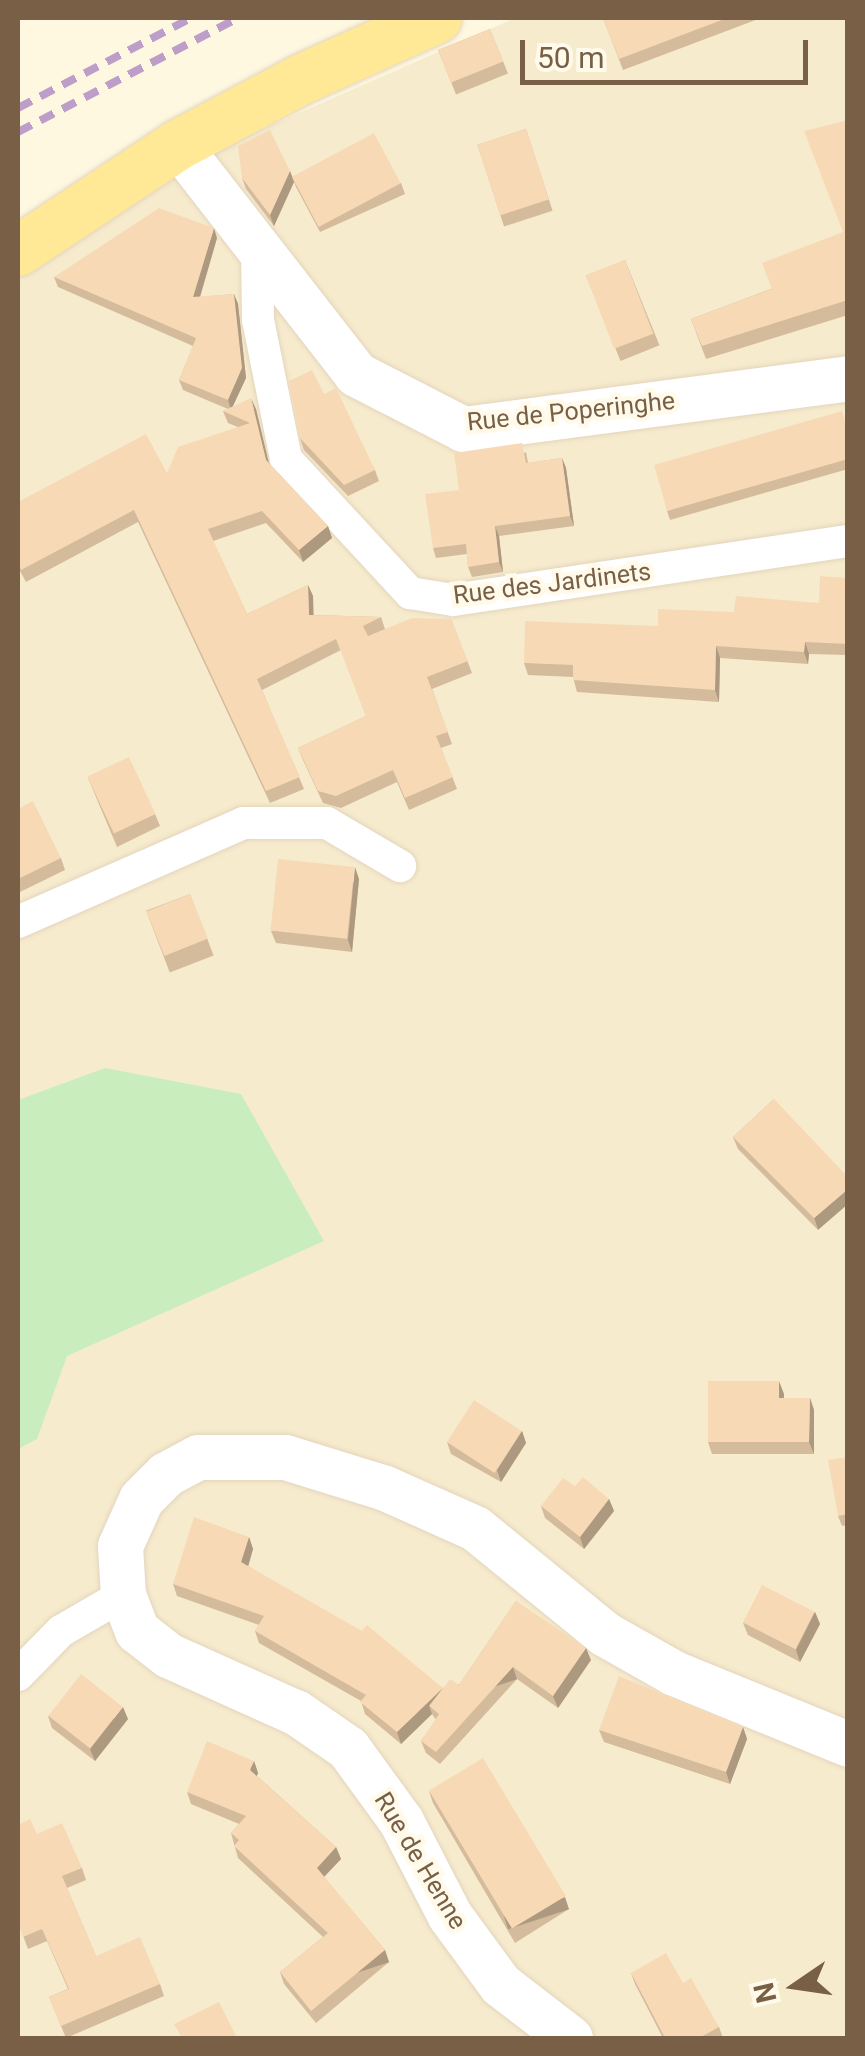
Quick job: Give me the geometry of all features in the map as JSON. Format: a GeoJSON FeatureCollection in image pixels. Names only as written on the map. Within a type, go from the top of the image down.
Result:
{"type":"FeatureCollection","features":[{"type":"Feature","properties":{"kind":"main road"},"geometry":{"type":"LineString","coordinates":[[18,252],[178,145],[300,80],[437,18]]}},
{"type":"Feature","properties":{"kind":"street","name":"Rue de Poperinghe"},"geometry":{"type":"LineString","coordinates":[[178,145],[356,374],[463,429],[848,378]]}},
{"type":"Feature","properties":{"kind":"street","name":"Rue des Jardinets"},"geometry":{"type":"LineString","coordinates":[[257,248],[258,320],[286,459],[410,593],[453,600],[848,541]]}},
{"type":"Feature","properties":{"kind":"street"},"geometry":{"type":"LineString","coordinates":[[18,922],[244,823],[327,823],[400,866]]}},
{"type":"Feature","properties":{"kind":"street"},"geometry":{"type":"LineString","coordinates":[[18,1675],[61,1631],[123,1595],[120,1546],[141,1499],[166,1474],[198,1456],[285,1457],[385,1488],[476,1528],[606,1634],[674,1672],[848,1744]]}},
{"type":"Feature","properties":{"kind":"street","name":"Rue de Henne"},"geometry":{"type":"LineString","coordinates":[[123,1595],[137,1630],[168,1655],[297,1713],[348,1748],[400,1821],[450,1916],[500,1984],[570,2038]]}},
{"type":"Feature","properties":{"kind":"shaded area"},"geometry":{"type":"Polygon","coordinates":[[[515,18],[847,18],[847,2038],[18,2038],[18,225],[197,158],[515,18]]]}},
{"type":"Feature","properties":{"kind":"green space"},"geometry":{"type":"Polygon","coordinates":[[[105,1068],[241,1094],[324,1241],[67,1356],[37,1439],[18,1449],[18,1100],[105,1068]]]}},
{"type":"Feature","properties":{"kind":"building"},"geometry":{"type":"Polygon","coordinates":[[[603,18],[727,18],[619,59],[603,18]]]}},
{"type":"Feature","properties":{"kind":"building"},"geometry":{"type":"Polygon","coordinates":[[[490,29],[503,61],[451,82],[438,50],[490,29]]]}},
{"type":"Feature","properties":{"kind":"building"},"geometry":{"type":"Polygon","coordinates":[[[848,120],[848,300],[702,346],[691,319],[772,289],[762,263],[843,232],[804,131],[848,120]]]}},
{"type":"Feature","properties":{"kind":"building"},"geometry":{"type":"Polygon","coordinates":[[[526,129],[549,199],[500,215],[477,145],[526,129]]]}},
{"type":"Feature","properties":{"kind":"building"},"geometry":{"type":"Polygon","coordinates":[[[270,130],[290,171],[270,215],[242,178],[238,146],[270,130]]]}},
{"type":"Feature","properties":{"kind":"building"},"geometry":{"type":"Polygon","coordinates":[[[374,133],[401,183],[319,227],[292,177],[374,133]]]}},
{"type":"Feature","properties":{"kind":"building"},"geometry":{"type":"Polygon","coordinates":[[[159,208],[214,228],[193,297],[234,294],[242,368],[228,400],[179,380],[196,338],[54,277],[159,208]]]}},
{"type":"Feature","properties":{"kind":"building"},"geometry":{"type":"Polygon","coordinates":[[[625,260],[653,334],[614,349],[586,275],[625,260]]]}},
{"type":"Feature","properties":{"kind":"building"},"geometry":{"type":"Polygon","coordinates":[[[312,370],[324,394],[336,388],[375,470],[344,485],[300,438],[289,381],[312,370]]]}},
{"type":"Feature","properties":{"kind":"building"},"geometry":{"type":"Polygon","coordinates":[[[251,398],[266,460],[328,526],[299,550],[262,511],[208,529],[247,614],[308,585],[309,615],[381,617],[363,626],[368,636],[412,618],[451,619],[468,661],[427,677],[448,732],[436,736],[453,777],[405,798],[393,770],[336,796],[318,791],[298,748],[366,716],[336,639],[257,679],[300,777],[266,791],[134,510],[21,570],[18,502],[146,434],[167,473],[178,447],[250,423],[223,411],[251,398]]]}},
{"type":"Feature","properties":{"kind":"building"},"geometry":{"type":"Polygon","coordinates":[[[842,411],[848,431],[848,459],[667,511],[654,465],[842,411]]]}},
{"type":"Feature","properties":{"kind":"building"},"geometry":{"type":"Polygon","coordinates":[[[522,443],[526,463],[562,458],[570,516],[495,526],[499,562],[468,567],[466,544],[433,548],[425,494],[459,490],[454,453],[522,443]]]}},
{"type":"Feature","properties":{"kind":"building"},"geometry":{"type":"Polygon","coordinates":[[[820,576],[848,578],[848,644],[805,642],[804,652],[716,646],[715,690],[573,680],[573,665],[524,663],[525,621],[658,626],[658,609],[734,612],[736,596],[819,603],[820,576]]]}},
{"type":"Feature","properties":{"kind":"building"},"geometry":{"type":"Polygon","coordinates":[[[129,757],[156,814],[114,834],[87,776],[129,757]]]}},
{"type":"Feature","properties":{"kind":"building"},"geometry":{"type":"Polygon","coordinates":[[[33,801],[61,858],[18,879],[18,809],[33,801]]]}},
{"type":"Feature","properties":{"kind":"building"},"geometry":{"type":"Polygon","coordinates":[[[278,859],[355,867],[347,939],[270,931],[278,859]]]}},
{"type":"Feature","properties":{"kind":"building"},"geometry":{"type":"Polygon","coordinates":[[[190,894],[208,939],[164,956],[146,912],[190,894]]]}},
{"type":"Feature","properties":{"kind":"building"},"geometry":{"type":"Polygon","coordinates":[[[774,1099],[848,1177],[848,1189],[814,1218],[733,1137],[774,1099]]]}},
{"type":"Feature","properties":{"kind":"building"},"geometry":{"type":"Polygon","coordinates":[[[708,1381],[779,1381],[779,1398],[810,1398],[809,1442],[708,1442],[708,1381]]]}},
{"type":"Feature","properties":{"kind":"building"},"geometry":{"type":"Polygon","coordinates":[[[474,1400],[522,1431],[495,1473],[447,1442],[474,1400]]]}},
{"type":"Feature","properties":{"kind":"building"},"geometry":{"type":"Polygon","coordinates":[[[848,1457],[848,1514],[838,1516],[828,1460],[848,1457]]]}},
{"type":"Feature","properties":{"kind":"building"},"geometry":{"type":"Polygon","coordinates":[[[583,1477],[609,1499],[580,1537],[541,1506],[563,1478],[575,1486],[583,1477]]]}},
{"type":"Feature","properties":{"kind":"building"},"geometry":{"type":"Polygon","coordinates":[[[194,1517],[249,1537],[241,1562],[362,1631],[367,1625],[443,1688],[397,1732],[360,1702],[366,1695],[255,1631],[264,1616],[173,1584],[194,1517]]]}},
{"type":"Feature","properties":{"kind":"building"},"geometry":{"type":"Polygon","coordinates":[[[762,1585],[815,1612],[796,1649],[743,1622],[762,1585]]]}},
{"type":"Feature","properties":{"kind":"building"},"geometry":{"type":"Polygon","coordinates":[[[516,1601],[586,1648],[553,1696],[513,1667],[436,1752],[421,1741],[439,1714],[429,1706],[450,1679],[459,1685],[516,1601]]]}},
{"type":"Feature","properties":{"kind":"building"},"geometry":{"type":"Polygon","coordinates":[[[81,1674],[123,1707],[90,1748],[48,1716],[81,1674]]]}},
{"type":"Feature","properties":{"kind":"building"},"geometry":{"type":"Polygon","coordinates":[[[619,1676],[743,1727],[726,1772],[599,1730],[619,1676]]]}},
{"type":"Feature","properties":{"kind":"building"},"geometry":{"type":"Polygon","coordinates":[[[207,1741],[254,1761],[250,1770],[336,1847],[317,1868],[385,1950],[311,2011],[280,1972],[328,1933],[234,1846],[239,1840],[231,1833],[246,1816],[187,1792],[207,1741]]]}},
{"type":"Feature","properties":{"kind":"building"},"geometry":{"type":"Polygon","coordinates":[[[483,1758],[566,1896],[512,1928],[429,1790],[483,1758]]]}},
{"type":"Feature","properties":{"kind":"building"},"geometry":{"type":"Polygon","coordinates":[[[30,1819],[37,1834],[62,1823],[82,1868],[62,1876],[96,1956],[140,1937],[160,1984],[61,2026],[49,1997],[69,1989],[42,1929],[23,1937],[18,1922],[18,1825],[30,1819]]]}},
{"type":"Feature","properties":{"kind":"building"},"geometry":{"type":"Polygon","coordinates":[[[666,1953],[683,1983],[691,1978],[719,2027],[699,2038],[665,2038],[631,1973],[666,1953]]]}},
{"type":"Feature","properties":{"kind":"building"},"geometry":{"type":"Polygon","coordinates":[[[219,2002],[237,2038],[182,2038],[174,2024],[219,2002]]]}},
{"type":"Feature","properties":{"kind":"railway"},"geometry":{"type":"LineString","coordinates":[[18,108],[191,18]]}},
{"type":"Feature","properties":{"kind":"railway"},"geometry":{"type":"LineString","coordinates":[[18,132],[238,18]]}}]}
